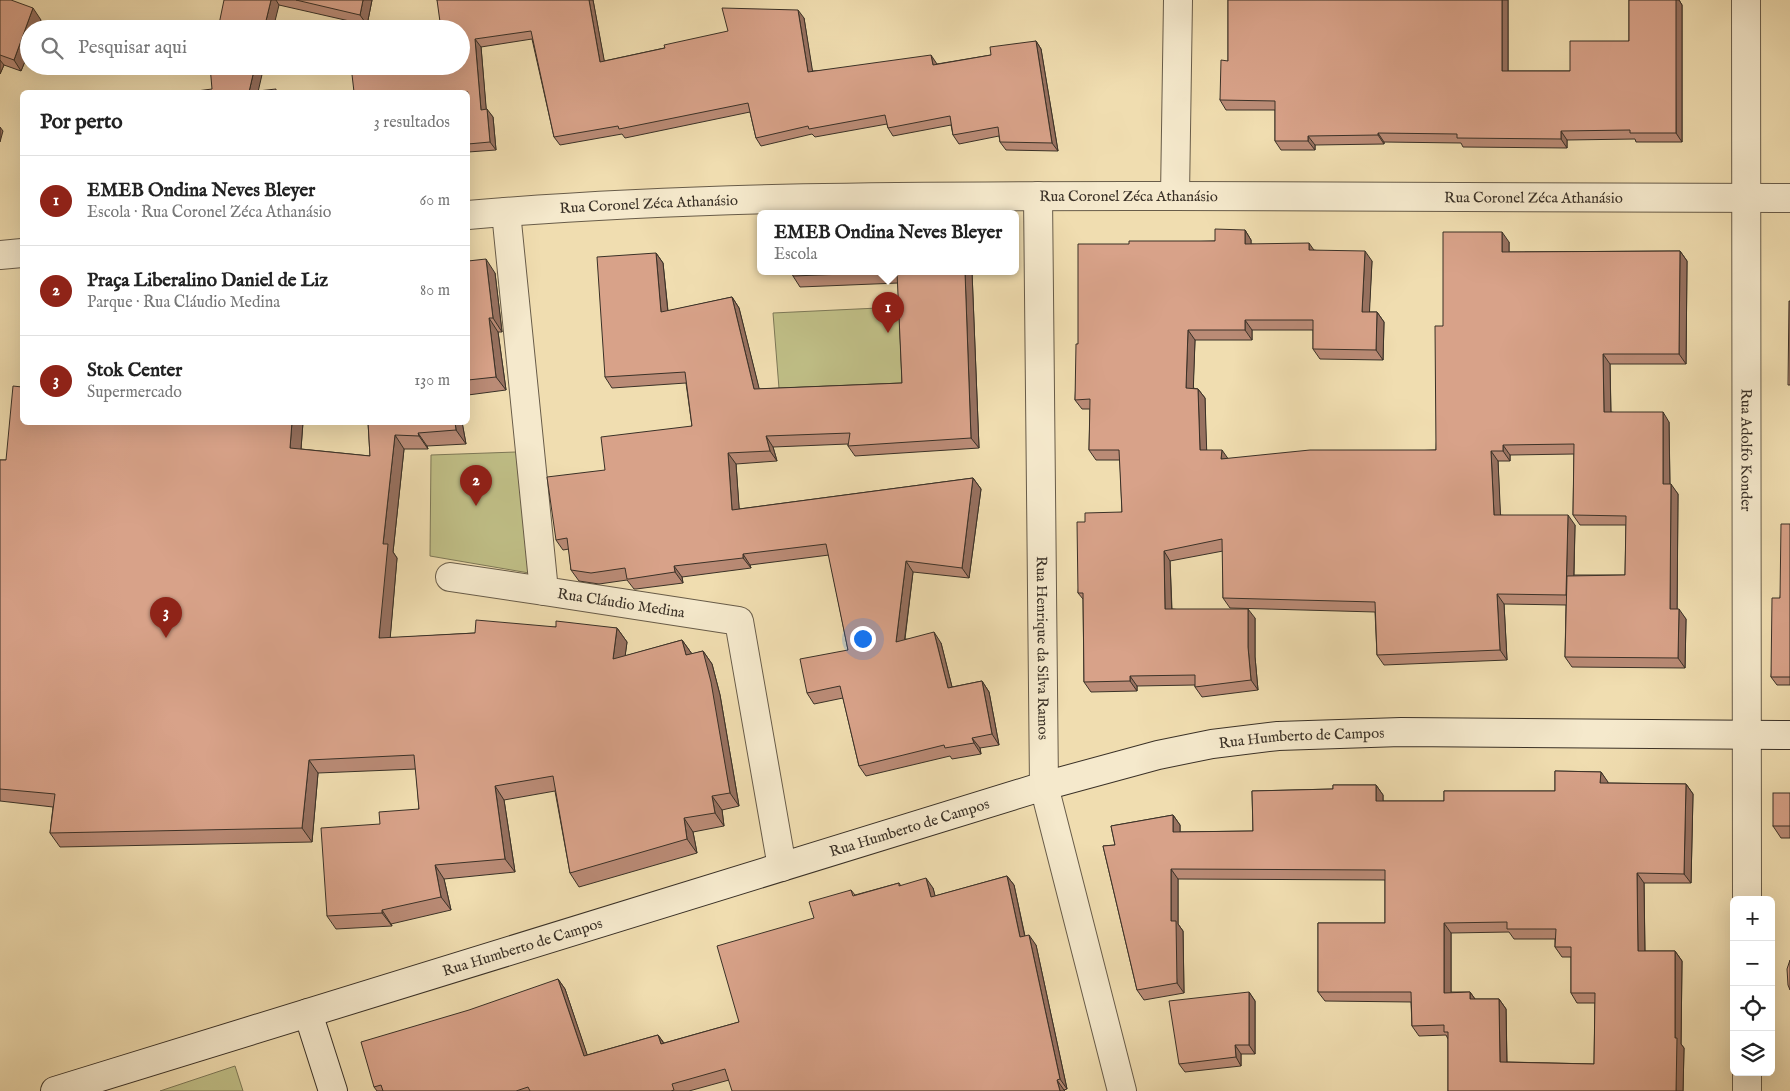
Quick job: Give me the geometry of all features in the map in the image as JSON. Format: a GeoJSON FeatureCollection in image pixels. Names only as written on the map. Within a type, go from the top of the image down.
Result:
{"type":"FeatureCollection","features":[{"type":"Feature","properties":{"kind":"street"},"geometry":{"type":"LineString","coordinates":[[1174,196],[1178,0]]}},
{"type":"Feature","properties":{"kind":"street","name":"Rua Adolfo Konder"},"geometry":{"type":"LineString","coordinates":[[1746,0],[1747,896]]}},
{"type":"Feature","properties":{"kind":"street","name":"Rua Coronel Zéca Athanásio"},"geometry":{"type":"LineString","coordinates":[[470,215],[614,204],[719,200],[1038,196],[1790,198]]}},
{"type":"Feature","properties":{"kind":"street","name":"Rua Henrique da Silva Ramos"},"geometry":{"type":"LineString","coordinates":[[1038,196],[1044,786],[1122,1091]]}},
{"type":"Feature","properties":{"kind":"street","name":"Rua Cláudio Medina"},"geometry":{"type":"LineString","coordinates":[[506,212],[544,591],[739,621],[782,867]]}},
{"type":"Feature","properties":{"kind":"street"},"geometry":{"type":"LineString","coordinates":[[0,255],[20,253]]}},
{"type":"Feature","properties":{"kind":"street"},"geometry":{"type":"LineString","coordinates":[[450,577],[544,591]]}},
{"type":"Feature","properties":{"kind":"street","name":"Rua Humberto de Campos"},"geometry":{"type":"LineString","coordinates":[[54,1091],[1044,786],[1158,755],[1212,744],[1278,736],[1371,732],[1790,734]]}},
{"type":"Feature","properties":{"kind":"street"},"geometry":{"type":"LineString","coordinates":[[308,1013],[333,1091]]}},
{"type":"Feature","properties":{"kind":"street"},"geometry":{"type":"LineString","coordinates":[[1747,1076],[1747,1091]]}},
{"type":"Feature","properties":{"kind":"shaded area"},"geometry":{"type":"Polygon","coordinates":[[[899,307],[903,394],[780,401],[773,313],[899,307]]]}},
{"type":"Feature","properties":{"kind":"shaded area"},"geometry":{"type":"Polygon","coordinates":[[[516,452],[529,573],[430,556],[431,455],[516,452]]]}},
{"type":"Feature","properties":{"kind":"shaded area"},"geometry":{"type":"Polygon","coordinates":[[[235,1066],[243,1091],[160,1091],[235,1066]]]}},
{"type":"Feature","properties":{"kind":"building"},"geometry":{"type":"Polygon","coordinates":[[[0,0],[11,0],[33,8],[29,20],[20,20],[20,44],[14,60],[0,55],[0,0]]]}},
{"type":"Feature","properties":{"kind":"building"},"geometry":{"type":"Polygon","coordinates":[[[224,0],[271,0],[266,20],[220,20],[224,0]]]}},
{"type":"Feature","properties":{"kind":"building"},"geometry":{"type":"Polygon","coordinates":[[[296,0],[363,0],[360,15],[296,0]]]}},
{"type":"Feature","properties":{"kind":"building"},"geometry":{"type":"Polygon","coordinates":[[[437,0],[589,0],[600,62],[665,48],[664,45],[728,31],[722,8],[798,10],[808,72],[931,55],[933,65],[991,55],[990,47],[1036,41],[1052,143],[1000,142],[998,127],[953,135],[950,116],[888,128],[885,115],[809,129],[808,126],[756,138],[748,103],[619,129],[618,126],[554,137],[531,31],[475,39],[481,110],[487,109],[490,142],[470,144],[470,90],[354,90],[352,75],[470,75],[470,20],[440,20],[437,0]]]}},
{"type":"Feature","properties":{"kind":"building"},"geometry":{"type":"Polygon","coordinates":[[[1228,0],[1502,0],[1502,71],[1570,71],[1570,41],[1629,41],[1629,0],[1676,0],[1676,133],[1630,133],[1630,130],[1561,131],[1561,139],[1457,138],[1457,134],[1378,133],[1378,135],[1308,136],[1308,141],[1275,141],[1275,101],[1220,100],[1221,60],[1228,61],[1228,0]]]}},
{"type":"Feature","properties":{"kind":"building"},"geometry":{"type":"Polygon","coordinates":[[[211,75],[253,75],[249,90],[204,90],[212,89],[211,75]]]}},
{"type":"Feature","properties":{"kind":"building"},"geometry":{"type":"Polygon","coordinates":[[[1215,229],[1245,230],[1245,244],[1309,243],[1309,250],[1365,251],[1362,312],[1377,312],[1376,350],[1313,349],[1313,320],[1245,320],[1245,330],[1188,330],[1186,388],[1198,389],[1200,450],[1222,450],[1221,459],[1310,450],[1436,450],[1435,326],[1443,326],[1443,232],[1502,232],[1502,252],[1680,251],[1679,354],[1603,354],[1604,412],[1663,412],[1663,484],[1671,484],[1670,609],[1679,609],[1678,658],[1565,657],[1567,576],[1625,575],[1626,516],[1573,515],[1574,444],[1503,445],[1503,451],[1491,451],[1494,515],[1568,515],[1566,595],[1497,594],[1500,650],[1377,655],[1375,602],[1223,598],[1222,539],[1164,551],[1165,609],[1248,609],[1248,647],[1251,680],[1195,687],[1195,675],[1130,676],[1130,681],[1084,682],[1083,593],[1078,593],[1077,522],[1085,522],[1085,513],[1122,512],[1119,450],[1089,450],[1090,399],[1075,400],[1076,344],[1078,344],[1078,244],[1129,244],[1129,241],[1215,241],[1215,229]]]}},
{"type":"Feature","properties":{"kind":"building"},"geometry":{"type":"Polygon","coordinates":[[[656,253],[661,312],[732,297],[754,389],[902,383],[897,275],[965,275],[971,438],[848,446],[850,433],[766,436],[770,451],[728,453],[732,510],[973,478],[962,568],[906,561],[896,642],[934,632],[948,688],[982,681],[992,734],[972,738],[974,743],[945,748],[944,745],[859,766],[840,686],[807,693],[800,659],[848,650],[826,544],[743,554],[743,558],[674,566],[675,572],[629,579],[627,579],[625,568],[591,573],[571,570],[567,538],[556,540],[547,477],[605,470],[601,437],[692,426],[685,372],[605,377],[597,257],[656,253]]]}},
{"type":"Feature","properties":{"kind":"building"},"geometry":{"type":"Polygon","coordinates":[[[486,259],[493,318],[489,318],[496,377],[470,380],[470,261],[486,259]]]}},
{"type":"Feature","properties":{"kind":"building"},"geometry":{"type":"Polygon","coordinates":[[[1789,301],[1790,385],[1788,385],[1789,301]]]}},
{"type":"Feature","properties":{"kind":"building"},"geometry":{"type":"Polygon","coordinates":[[[13,386],[20,387],[20,425],[292,425],[290,448],[370,456],[368,425],[455,425],[456,430],[418,433],[419,436],[395,435],[383,544],[388,544],[379,638],[475,633],[476,620],[556,627],[556,621],[617,628],[613,659],[682,640],[686,655],[703,651],[711,682],[730,793],[712,796],[715,813],[684,818],[687,839],[570,873],[553,776],[495,786],[505,859],[435,865],[441,897],[382,910],[382,913],[327,916],[321,828],[380,824],[379,812],[419,809],[414,755],[309,760],[302,828],[50,833],[55,794],[0,789],[0,460],[6,460],[13,386]]]}},
{"type":"Feature","properties":{"kind":"building"},"geometry":{"type":"Polygon","coordinates":[[[1781,524],[1790,524],[1790,677],[1771,677],[1772,598],[1780,598],[1781,524]]]}},
{"type":"Feature","properties":{"kind":"building"},"geometry":{"type":"Polygon","coordinates":[[[1555,771],[1601,772],[1600,783],[1686,784],[1684,874],[1637,873],[1638,951],[1675,951],[1676,1091],[1448,1091],[1448,1032],[1444,1032],[1444,1025],[1412,1026],[1411,992],[1318,992],[1318,923],[1385,923],[1385,870],[1171,869],[1171,921],[1176,921],[1177,983],[1137,990],[1103,846],[1115,845],[1111,826],[1173,815],[1173,832],[1253,831],[1252,791],[1333,789],[1333,785],[1376,785],[1376,801],[1444,801],[1444,791],[1555,791],[1555,771]],[[1507,922],[1444,923],[1444,993],[1470,992],[1470,999],[1499,999],[1500,1062],[1594,1064],[1595,993],[1571,993],[1571,947],[1555,947],[1556,929],[1507,929],[1507,922]]]}},
{"type":"Feature","properties":{"kind":"building"},"geometry":{"type":"Polygon","coordinates":[[[1773,793],[1790,793],[1790,826],[1773,826],[1773,793]]]}},
{"type":"Feature","properties":{"kind":"building"},"geometry":{"type":"Polygon","coordinates":[[[1007,876],[1020,937],[1029,935],[1060,1079],[1057,1080],[1060,1091],[732,1091],[725,1069],[672,1084],[674,1090],[671,1091],[530,1091],[528,1087],[516,1091],[383,1091],[381,1085],[374,1087],[361,1042],[469,1010],[558,979],[584,1056],[658,1035],[661,1044],[739,1022],[717,946],[814,918],[809,902],[851,890],[853,896],[899,883],[899,886],[926,878],[931,897],[1007,876]]]}},
{"type":"Feature","properties":{"kind":"building"},"geometry":{"type":"Polygon","coordinates":[[[1790,960],[1790,990],[1787,969],[1790,960]]]}},
{"type":"Feature","properties":{"kind":"building"},"geometry":{"type":"Polygon","coordinates":[[[1249,992],[1249,1045],[1235,1045],[1236,1057],[1179,1064],[1169,1001],[1249,992]]]}},
{"type":"Feature","properties":{"kind":"place","name":"EMEB Ondina Neves Bleyer"},"geometry":{"type":"Point","coordinates":[888,333]}},
{"type":"Feature","properties":{"kind":"place","name":"Praça Liberalino Daniel de Liz"},"geometry":{"type":"Point","coordinates":[476,506]}},
{"type":"Feature","properties":{"kind":"place","name":"Stok Center"},"geometry":{"type":"Point","coordinates":[166,638]}}]}
